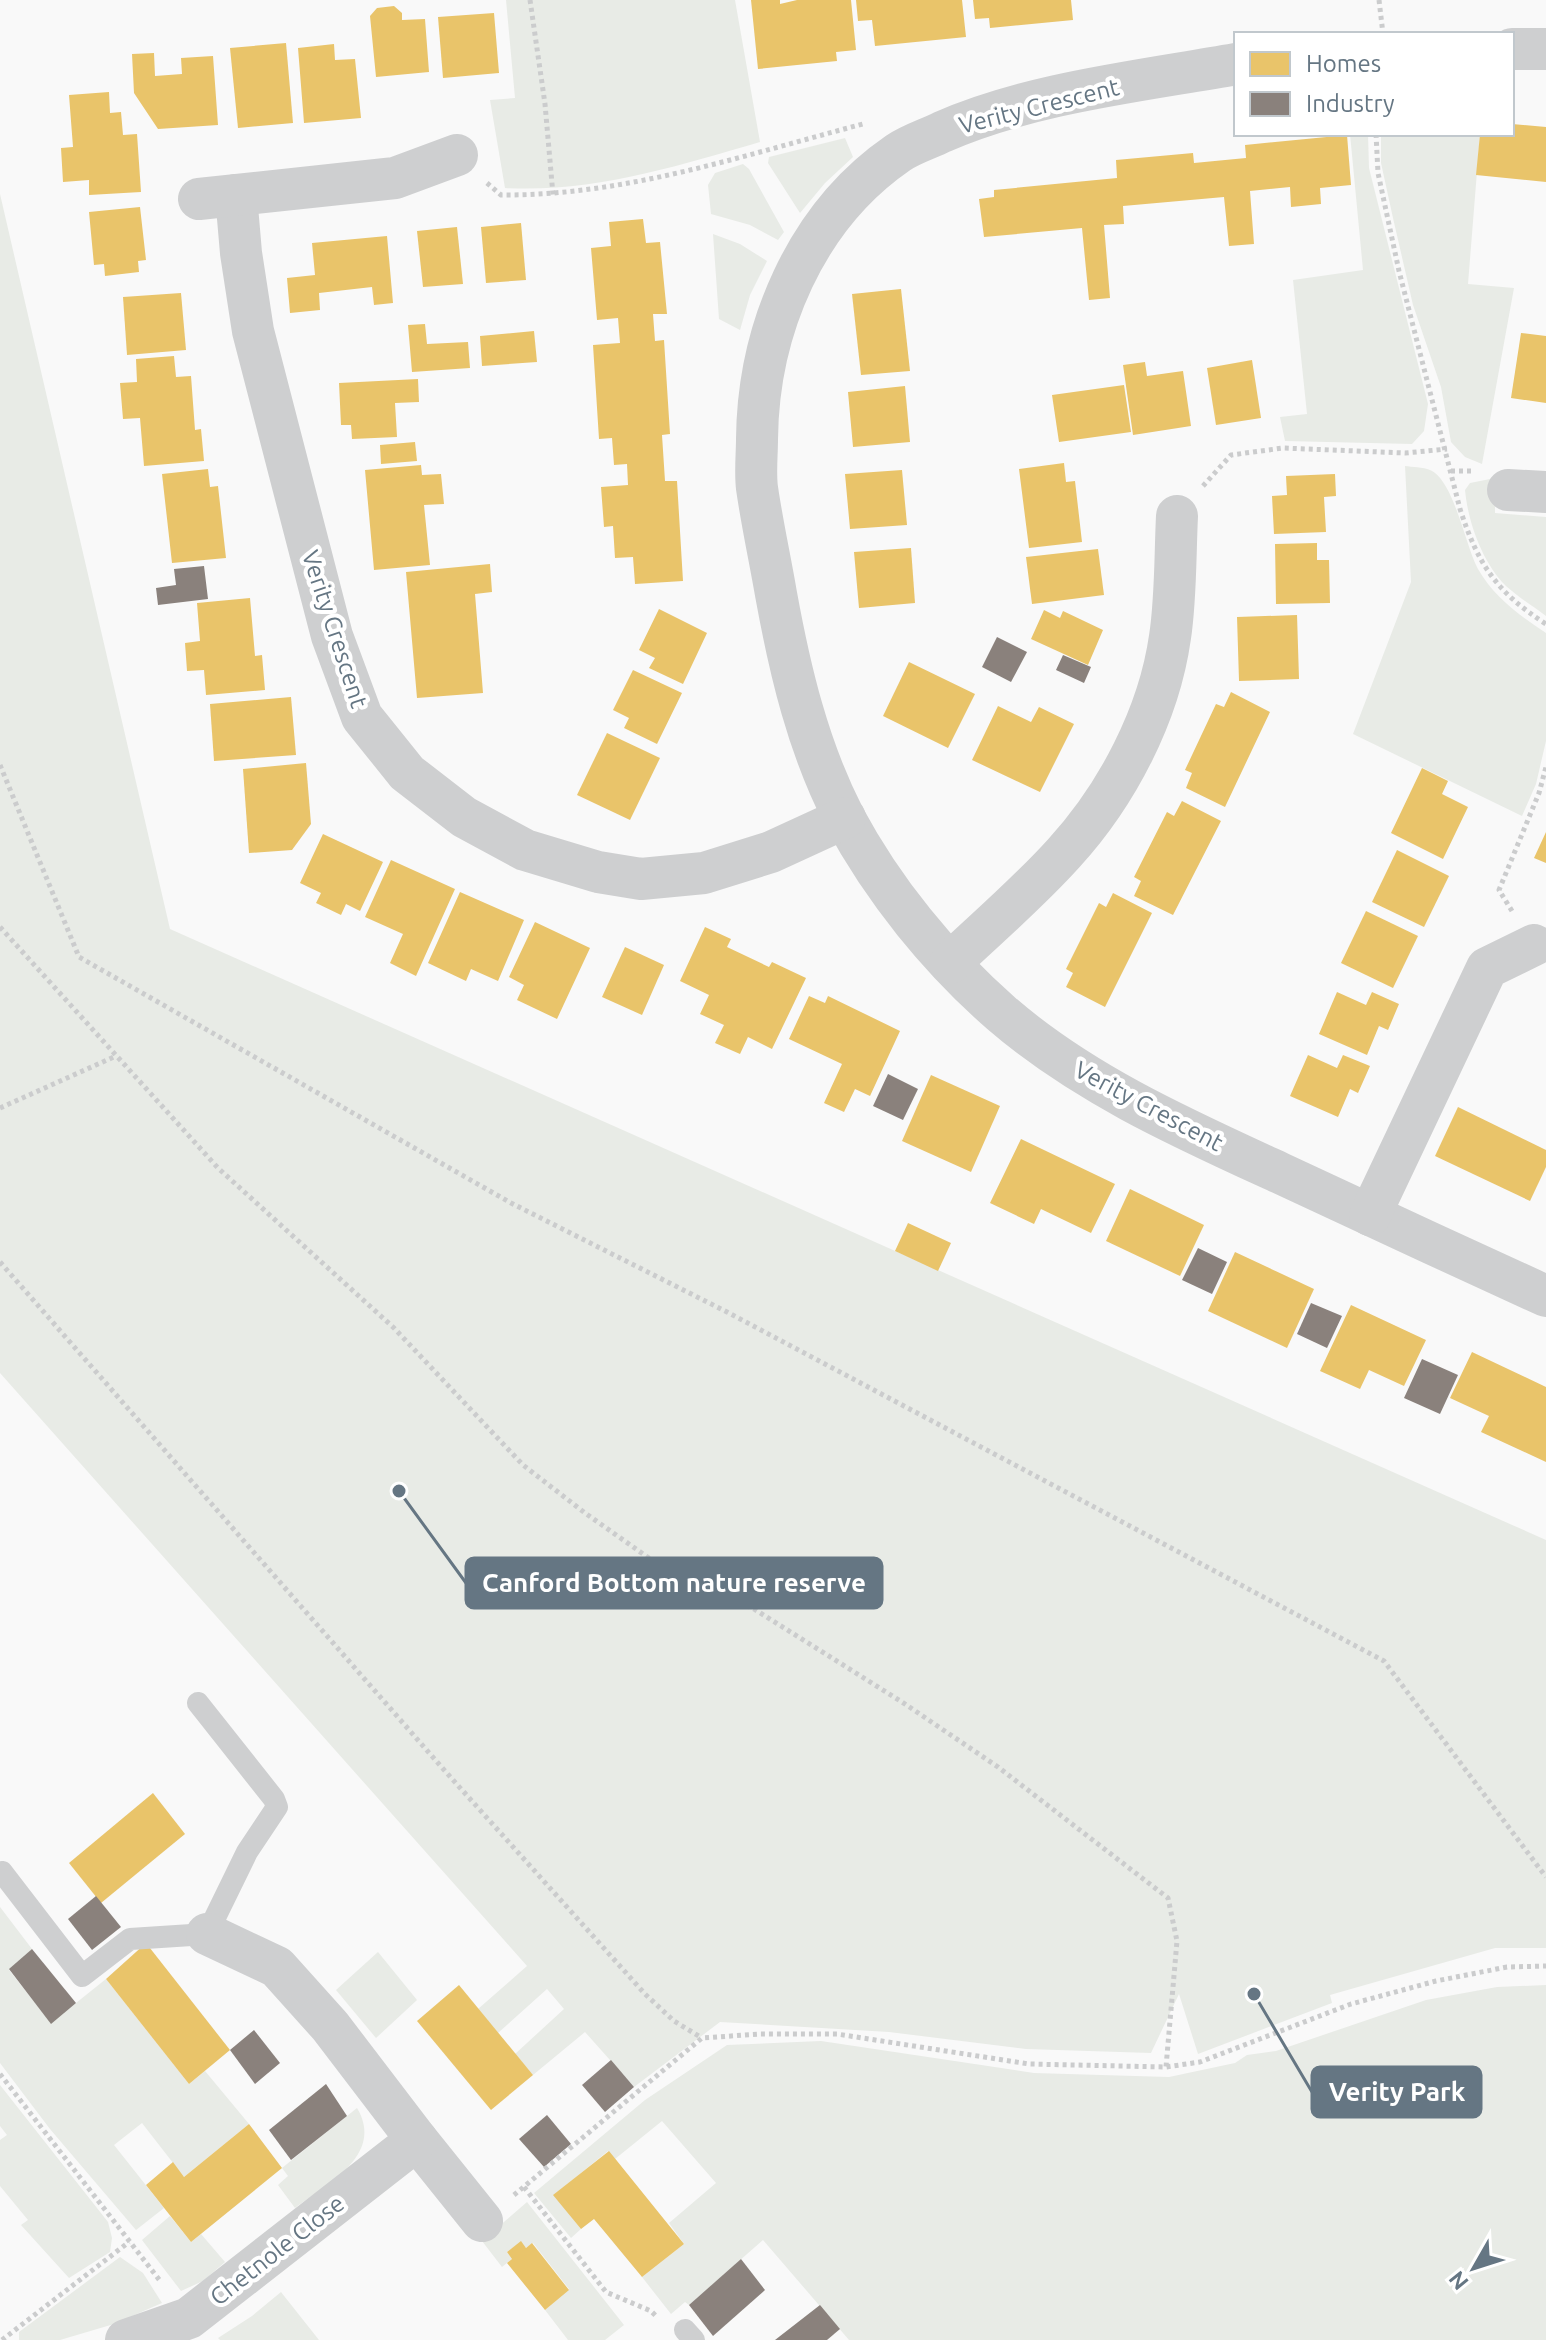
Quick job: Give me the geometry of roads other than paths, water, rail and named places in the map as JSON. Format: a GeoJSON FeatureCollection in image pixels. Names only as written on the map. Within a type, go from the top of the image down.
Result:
{"type":"FeatureCollection","features":[{"type":"Feature","properties":{"kind":"street"},"geometry":{"type":"LineString","coordinates":[[1514,49],[1546,49]]}},
{"type":"Feature","properties":{"kind":"street","name":"Verity Crescent"},"geometry":{"type":"LineString","coordinates":[[1234,64],[1105,87],[1003,110],[953,127],[900,151],[839,208],[796,269],[768,339],[757,401],[757,484],[787,657],[815,754],[845,818],[874,868],[905,911],[950,963],[998,1011],[1044,1049],[1196,1135],[1546,1296]]}},
{"type":"Feature","properties":{"kind":"street","name":"Verity Crescent"},"geometry":{"type":"LineString","coordinates":[[457,155],[395,178],[218,197],[241,253],[253,331],[332,636],[362,717],[407,773],[464,817],[525,850],[598,872],[641,879],[704,873],[771,852],[845,818]]}},
{"type":"Feature","properties":{"kind":"street"},"geometry":{"type":"LineString","coordinates":[[950,963],[1065,852],[1101,805],[1132,753],[1155,699],[1170,638],[1177,516]]}},
{"type":"Feature","properties":{"kind":"street"},"geometry":{"type":"LineString","coordinates":[[1370,1215],[1487,968],[1534,945]]}},
{"type":"Feature","properties":{"kind":"street"},"geometry":{"type":"LineString","coordinates":[[207,1934],[277,1967],[330,2026],[482,2221]]}},
{"type":"Feature","properties":{"kind":"street","name":"Chetnole Close"},"geometry":{"type":"LineString","coordinates":[[126,2340],[189,2318],[417,2140]]}},
{"type":"Feature","properties":{"kind":"lane"},"geometry":{"type":"LineString","coordinates":[[2,1872],[82,1976],[130,1939],[207,1934],[247,1852],[277,1807],[274,1799],[198,1703]]}},
{"type":"Feature","properties":{"kind":"place","name":"Canford Bottom nature reserve"},"geometry":{"type":"Point","coordinates":[399,1491]}},
{"type":"Feature","properties":{"kind":"place","name":"Verity Park"},"geometry":{"type":"Point","coordinates":[1254,1994]}}]}
